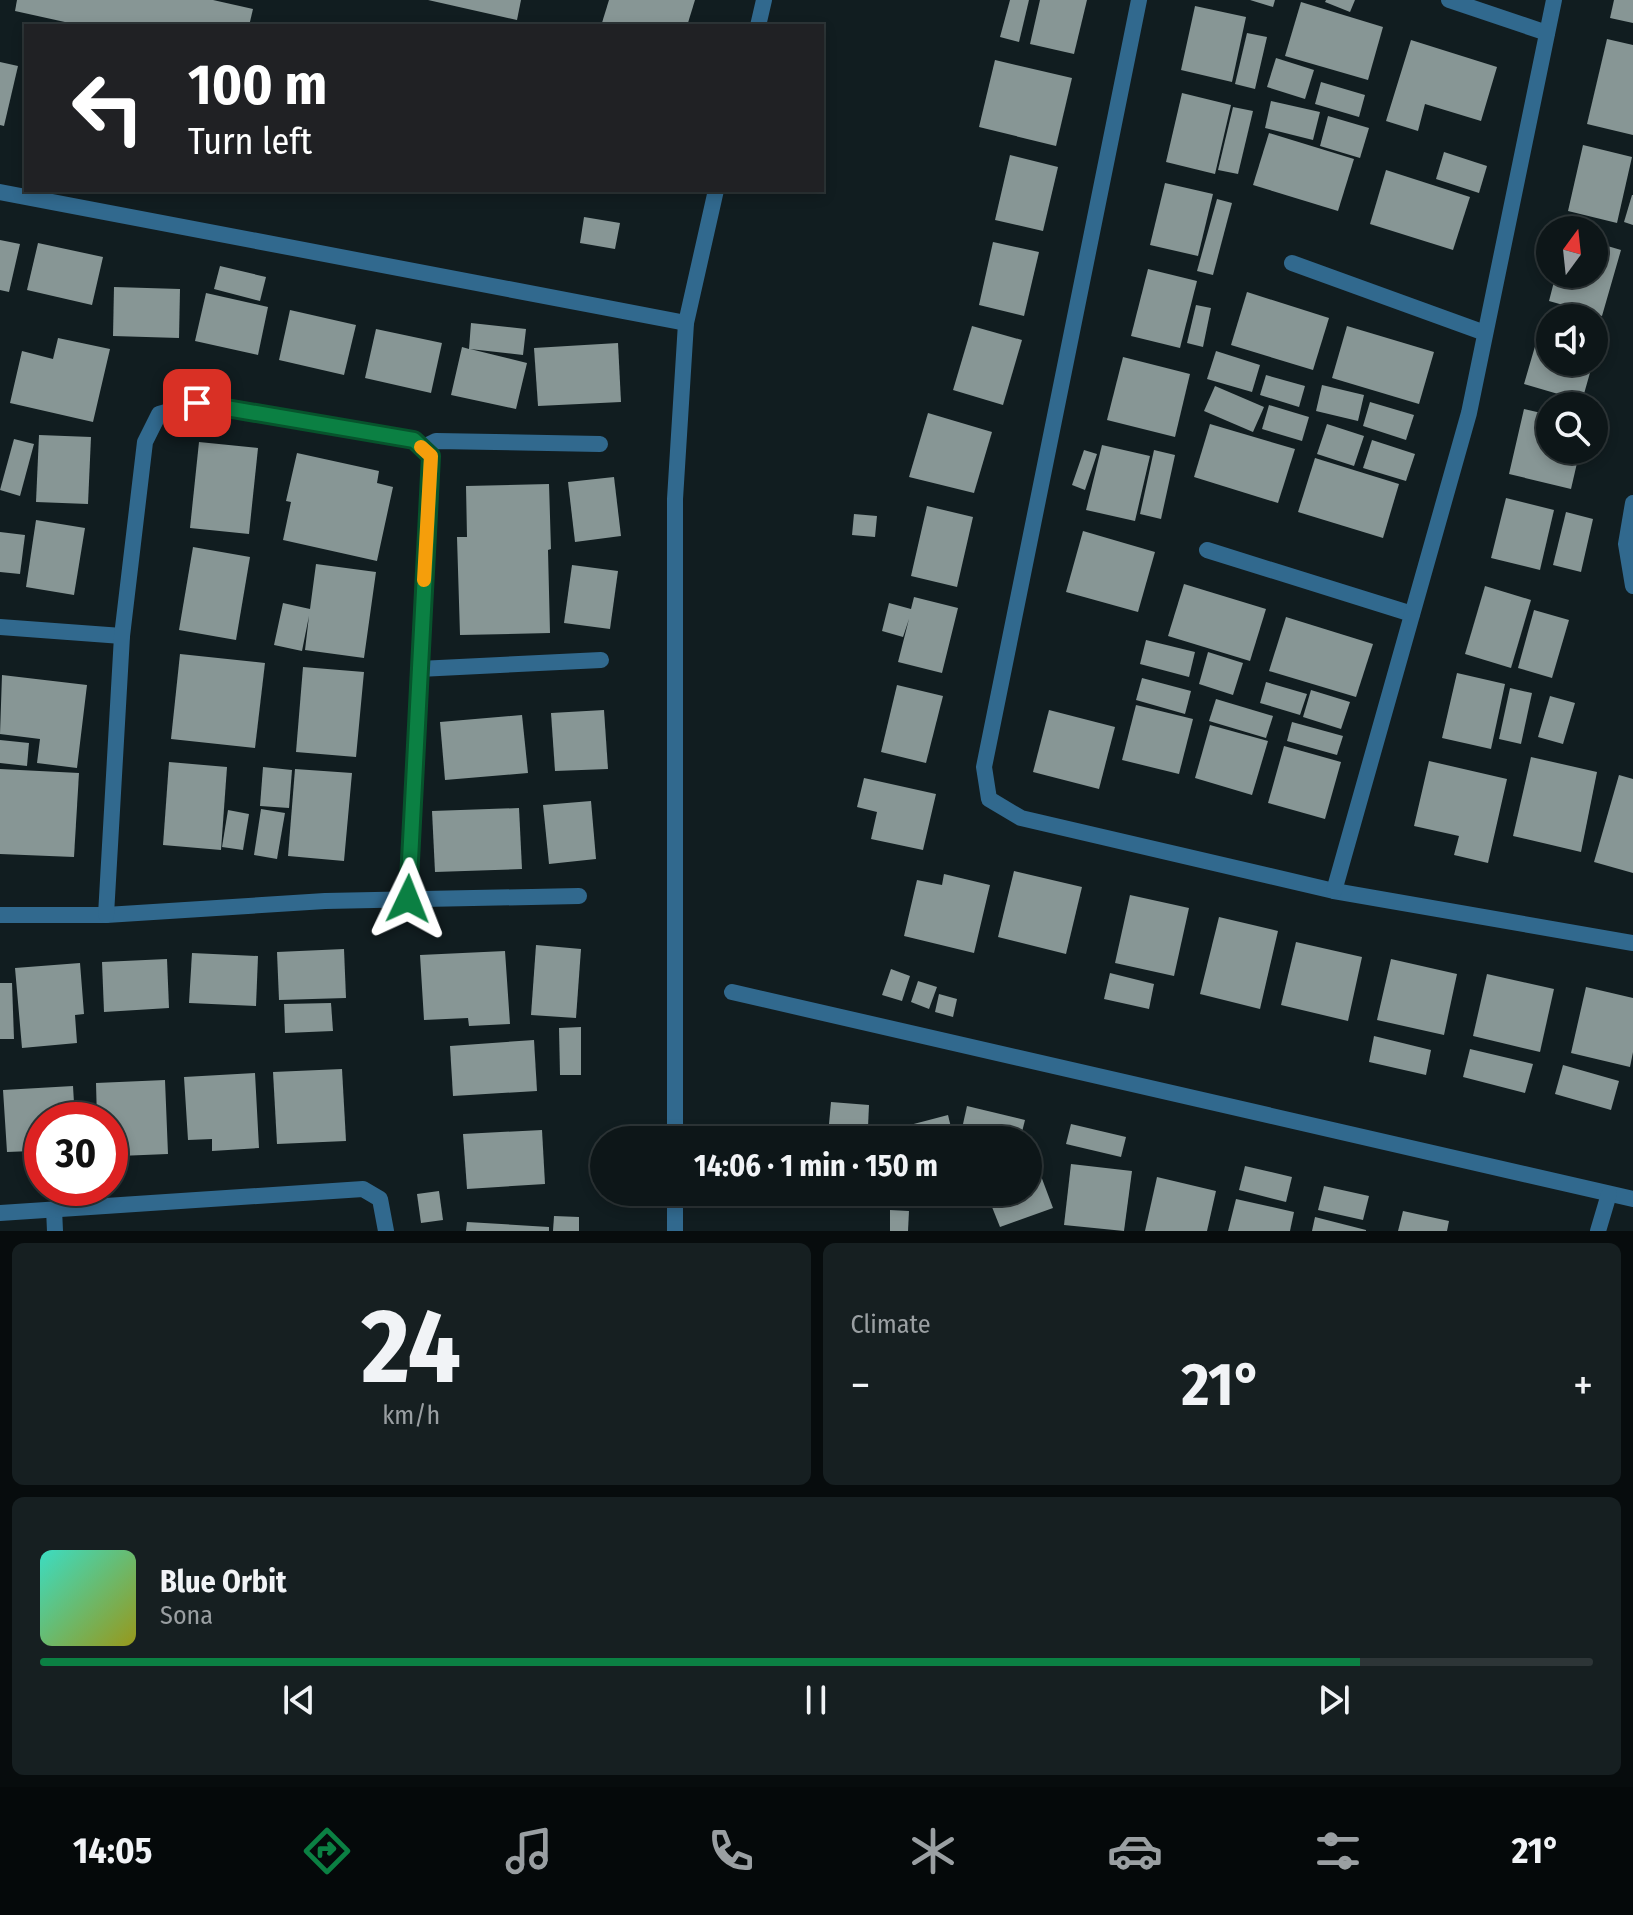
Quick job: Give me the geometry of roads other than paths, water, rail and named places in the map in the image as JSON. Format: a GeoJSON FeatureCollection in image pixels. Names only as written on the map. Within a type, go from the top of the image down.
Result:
{"type":"FeatureCollection","features":[{"type":"Feature","properties":{"kind":"street"},"geometry":{"type":"LineString","coordinates":[[758,24],[764,0]]}},
{"type":"Feature","properties":{"kind":"street"},"geometry":{"type":"LineString","coordinates":[[1139,0],[984,767],[989,799],[1021,818],[1334,891],[1633,943]]}},
{"type":"Feature","properties":{"kind":"street"},"geometry":{"type":"LineString","coordinates":[[1449,0],[1547,33]]}},
{"type":"Feature","properties":{"kind":"street"},"geometry":{"type":"LineString","coordinates":[[1334,891],[1469,413],[1554,0]]}},
{"type":"Feature","properties":{"kind":"street"},"geometry":{"type":"LineString","coordinates":[[0,192],[686,323]]}},
{"type":"Feature","properties":{"kind":"street"},"geometry":{"type":"LineString","coordinates":[[675,1126],[675,499],[686,323],[716,192]]}},
{"type":"Feature","properties":{"kind":"street"},"geometry":{"type":"LineString","coordinates":[[1292,263],[1485,333]]}},
{"type":"Feature","properties":{"kind":"street"},"geometry":{"type":"LineString","coordinates":[[106,915],[122,636],[145,442],[159,414],[197,403],[414,440],[431,456],[408,899]]}},
{"type":"Feature","properties":{"kind":"street"},"geometry":{"type":"LineString","coordinates":[[422,448],[436,441],[600,444]]}},
{"type":"Feature","properties":{"kind":"street"},"geometry":{"type":"LineString","coordinates":[[1633,503],[1626,544],[1633,586]]}},
{"type":"Feature","properties":{"kind":"street"},"geometry":{"type":"LineString","coordinates":[[1207,550],[1412,614]]}},
{"type":"Feature","properties":{"kind":"street"},"geometry":{"type":"LineString","coordinates":[[0,627],[122,636]]}},
{"type":"Feature","properties":{"kind":"street"},"geometry":{"type":"LineString","coordinates":[[419,669],[601,660]]}},
{"type":"Feature","properties":{"kind":"street"},"geometry":{"type":"LineString","coordinates":[[0,915],[106,915],[325,901],[579,896]]}},
{"type":"Feature","properties":{"kind":"street"},"geometry":{"type":"LineString","coordinates":[[732,992],[1633,1199]]}},
{"type":"Feature","properties":{"kind":"street"},"geometry":{"type":"LineString","coordinates":[[0,1213],[363,1189],[380,1199],[386,1231]]}},
{"type":"Feature","properties":{"kind":"street"},"geometry":{"type":"LineString","coordinates":[[1598,1231],[1609,1194]]}},
{"type":"Feature","properties":{"kind":"street"},"geometry":{"type":"LineString","coordinates":[[675,1206],[675,1231]]}},
{"type":"Feature","properties":{"kind":"street"},"geometry":{"type":"LineString","coordinates":[[54,1209],[55,1231]]}}]}
